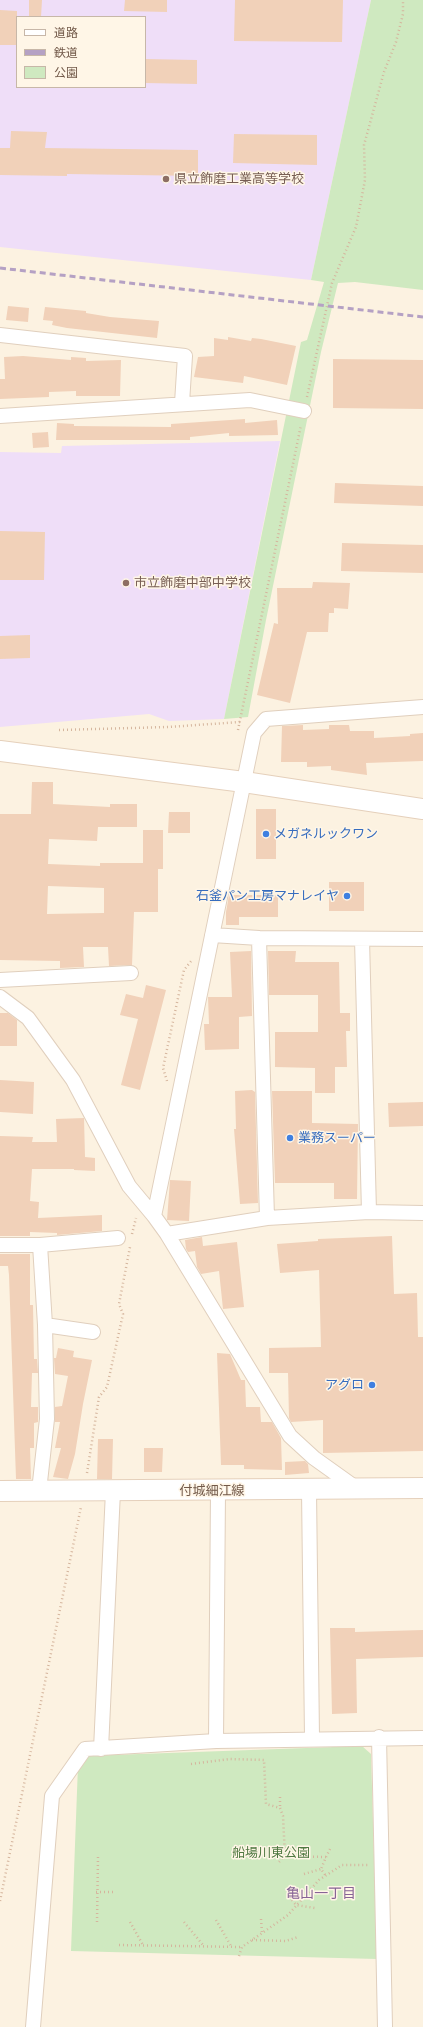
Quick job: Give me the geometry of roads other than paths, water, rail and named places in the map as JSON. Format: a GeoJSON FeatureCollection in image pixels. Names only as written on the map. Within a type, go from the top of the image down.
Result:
{"type":"FeatureCollection","features":[{"type":"Feature","properties":{"kind":"main road"},"geometry":{"type":"LineString","coordinates":[[0,751],[244,782],[423,809]]}},
{"type":"Feature","properties":{"kind":"main road","name":"付城細江線"},"geometry":{"type":"LineString","coordinates":[[0,1491],[218,1491],[423,1488]]}},
{"type":"Feature","properties":{"kind":"street"},"geometry":{"type":"LineString","coordinates":[[0,335],[185,356],[182,403]]}},
{"type":"Feature","properties":{"kind":"street"},"geometry":{"type":"LineString","coordinates":[[0,416],[182,403],[250,400],[304,411]]}},
{"type":"Feature","properties":{"kind":"street"},"geometry":{"type":"LineString","coordinates":[[154,1216],[254,733],[266,720],[423,707]]}},
{"type":"Feature","properties":{"kind":"street"},"geometry":{"type":"LineString","coordinates":[[212,934],[259,938],[423,939]]}},
{"type":"Feature","properties":{"kind":"street"},"geometry":{"type":"LineString","coordinates":[[259,938],[267,1218]]}},
{"type":"Feature","properties":{"kind":"street"},"geometry":{"type":"LineString","coordinates":[[362,939],[369,1212]]}},
{"type":"Feature","properties":{"kind":"street"},"geometry":{"type":"LineString","coordinates":[[0,980],[131,973]]}},
{"type":"Feature","properties":{"kind":"street"},"geometry":{"type":"LineString","coordinates":[[0,997],[28,1018],[73,1080],[129,1186],[167,1234],[290,1436],[314,1458],[356,1488]]}},
{"type":"Feature","properties":{"kind":"street"},"geometry":{"type":"LineString","coordinates":[[167,1234],[267,1218],[369,1212],[423,1212]]}},
{"type":"Feature","properties":{"kind":"street"},"geometry":{"type":"LineString","coordinates":[[0,1245],[40,1245],[127,1239]]}},
{"type":"Feature","properties":{"kind":"street"},"geometry":{"type":"LineString","coordinates":[[39,1491],[47,1418],[45,1325],[40,1245]]}},
{"type":"Feature","properties":{"kind":"street"},"geometry":{"type":"LineString","coordinates":[[45,1325],[93,1332]]}},
{"type":"Feature","properties":{"kind":"street"},"geometry":{"type":"LineString","coordinates":[[309,1490],[312,1738]]}},
{"type":"Feature","properties":{"kind":"street"},"geometry":{"type":"LineString","coordinates":[[101,1749],[114,1491]]}},
{"type":"Feature","properties":{"kind":"street"},"geometry":{"type":"LineString","coordinates":[[216,1741],[218,1491]]}},
{"type":"Feature","properties":{"kind":"street"},"geometry":{"type":"LineString","coordinates":[[33,2027],[52,1796],[85,1749],[216,1741],[312,1738],[423,1738]]}},
{"type":"Feature","properties":{"kind":"street"},"geometry":{"type":"LineString","coordinates":[[379,1738],[385,2027]]}},
{"type":"Feature","properties":{"kind":"railway"},"geometry":{"type":"LineString","coordinates":[[0,268],[423,317]]}},
{"type":"Feature","properties":{"kind":"place","name":"県立飾磨工業高等学校"},"geometry":{"type":"Point","coordinates":[166,179]}},
{"type":"Feature","properties":{"kind":"place","name":"市立飾磨中部中学校"},"geometry":{"type":"Point","coordinates":[126,583]}},
{"type":"Feature","properties":{"kind":"place","name":"メガネルックワン"},"geometry":{"type":"Point","coordinates":[266,834]}},
{"type":"Feature","properties":{"kind":"place","name":"石釜パン工房マナレイヤ"},"geometry":{"type":"Point","coordinates":[347,896]}},
{"type":"Feature","properties":{"kind":"place","name":"業務スーパー"},"geometry":{"type":"Point","coordinates":[290,1138]}},
{"type":"Feature","properties":{"kind":"place","name":"アグロ"},"geometry":{"type":"Point","coordinates":[372,1385]}},
{"type":"Feature","properties":{"kind":"district","name":"亀山一丁目"},"geometry":{"type":"Point","coordinates":[321,1894]}},
{"type":"Feature","properties":{"kind":"park label","name":"船場川東公園"},"geometry":{"type":"Point","coordinates":[271,1853]}}]}
